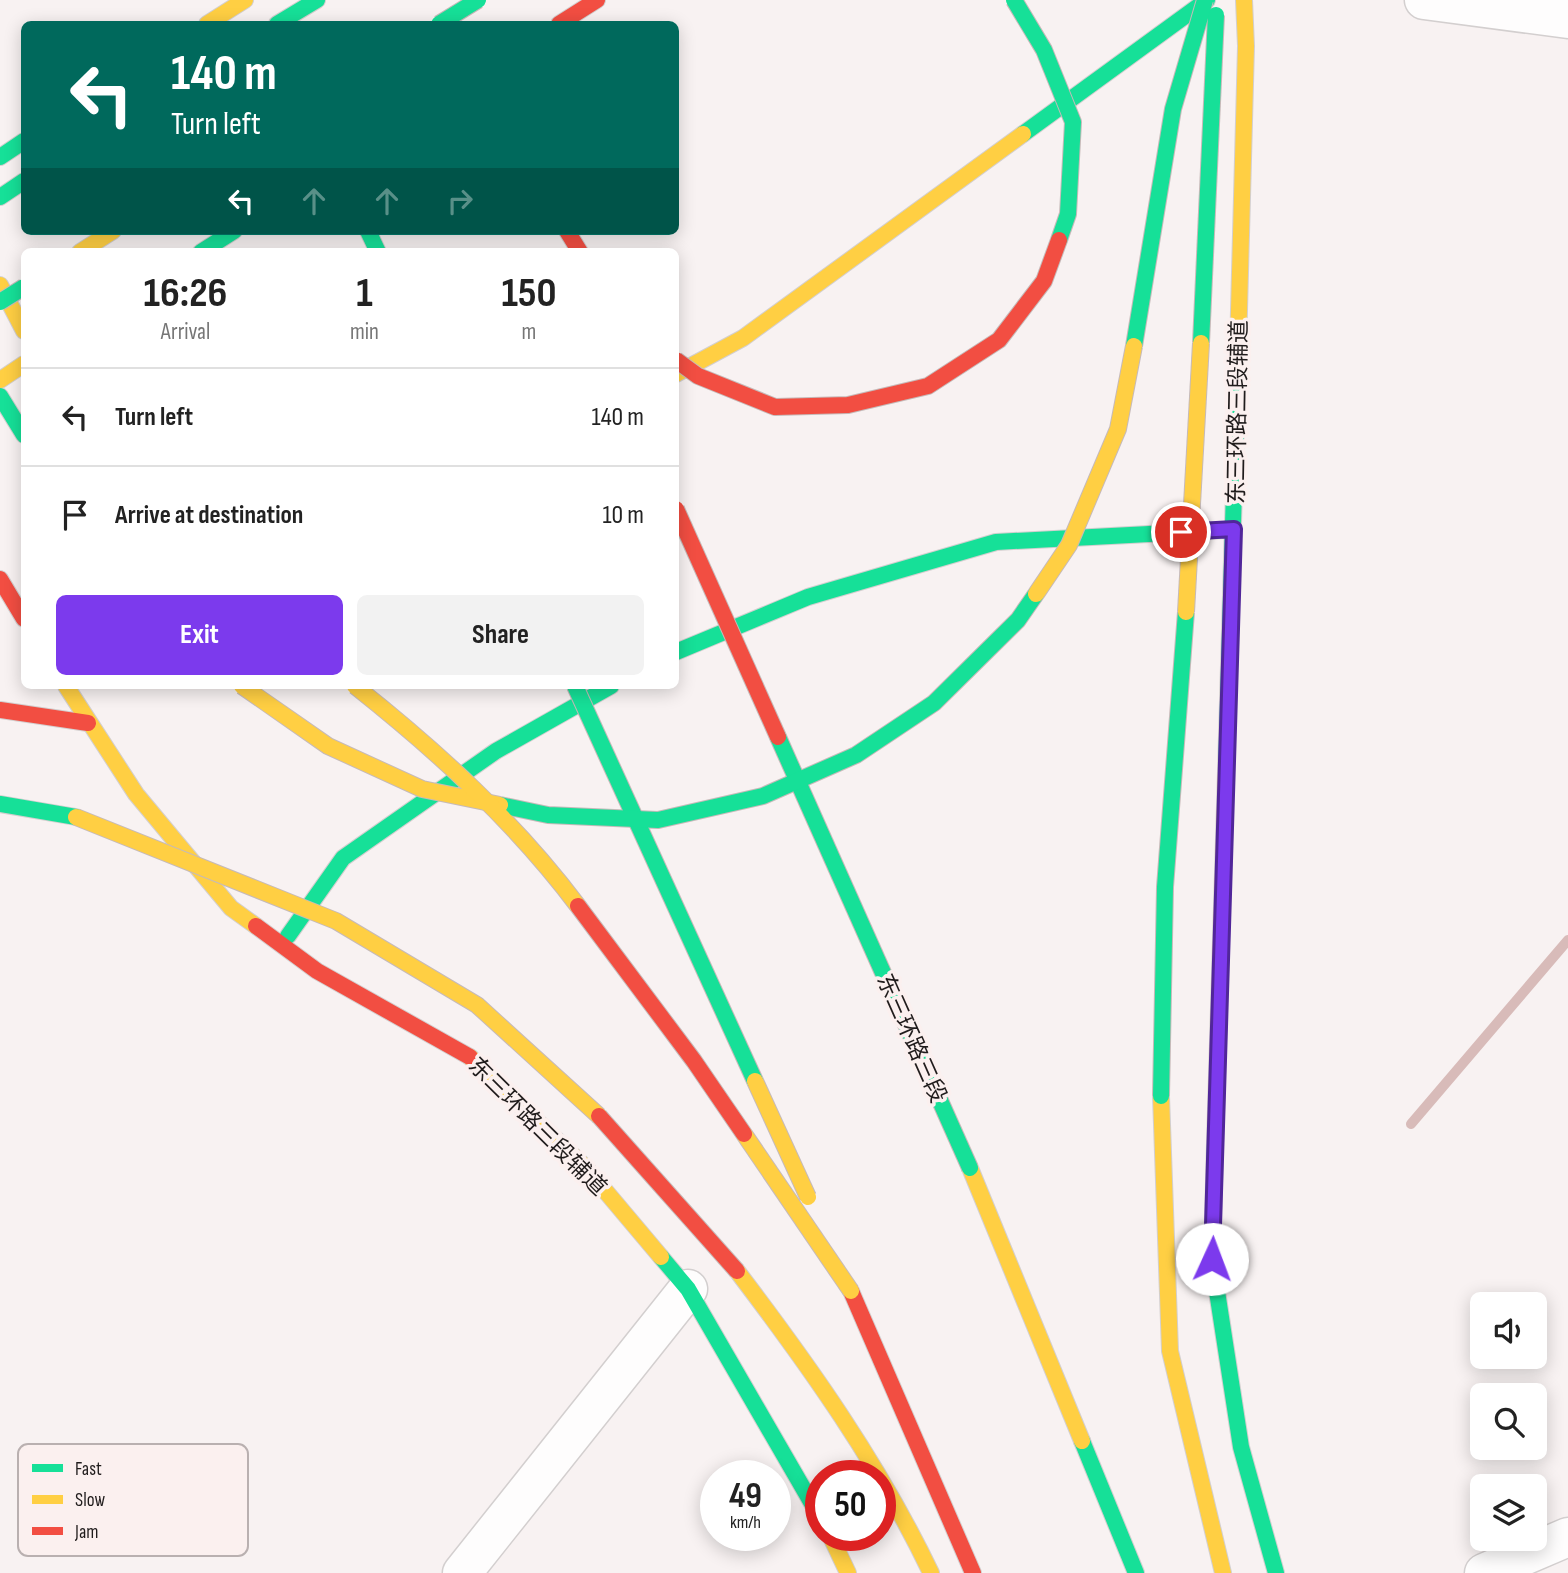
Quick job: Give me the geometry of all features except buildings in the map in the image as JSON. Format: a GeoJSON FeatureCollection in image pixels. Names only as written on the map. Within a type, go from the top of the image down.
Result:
{"type":"FeatureCollection","features":[{"type":"Feature","properties":{"kind":"main road"},"geometry":{"type":"LineString","coordinates":[[212,21],[245,0]]}},
{"type":"Feature","properties":{"kind":"main road"},"geometry":{"type":"LineString","coordinates":[[273,20],[317,0]]}},
{"type":"Feature","properties":{"kind":"main road"},"geometry":{"type":"LineString","coordinates":[[449,0],[459,21]]}},
{"type":"Feature","properties":{"kind":"main road"},"geometry":{"type":"LineString","coordinates":[[444,21],[478,0]]}},
{"type":"Feature","properties":{"kind":"main road"},"geometry":{"type":"LineString","coordinates":[[564,21],[597,0]]}},
{"type":"Feature","properties":{"kind":"main road"},"geometry":{"type":"LineString","coordinates":[[679,367],[775,407],[848,405],[928,386],[999,340],[1044,281],[1068,214],[1073,121],[1044,50],[1014,0]]}},
{"type":"Feature","properties":{"kind":"main road"},"geometry":{"type":"LineString","coordinates":[[679,367],[743,338],[1206,0]]}},
{"type":"Feature","properties":{"kind":"main road"},"geometry":{"type":"LineString","coordinates":[[246,689],[328,746],[422,789],[548,815],[658,820],[763,796],[856,755],[934,702],[1018,620],[1069,545],[1118,429],[1144,293],[1172,109],[1206,0]]}},
{"type":"Feature","properties":{"kind":"main road"},"geometry":{"type":"LineString","coordinates":[[1217,0],[1191,552],[1165,887],[1161,1096],[1170,1351],[1223,1573]]}},
{"type":"Feature","properties":{"kind":"main road","name":"东三环路三段辅道"},"geometry":{"type":"LineString","coordinates":[[1244,0],[1246,46],[1234,529],[1212,1259],[1241,1447],[1276,1573]]}},
{"type":"Feature","properties":{"kind":"main road"},"geometry":{"type":"LineString","coordinates":[[0,157],[21,143]]}},
{"type":"Feature","properties":{"kind":"main road"},"geometry":{"type":"LineString","coordinates":[[0,197],[21,183]]}},
{"type":"Feature","properties":{"kind":"main road"},"geometry":{"type":"LineString","coordinates":[[85,248],[107,235]]}},
{"type":"Feature","properties":{"kind":"main road"},"geometry":{"type":"LineString","coordinates":[[207,248],[228,235]]}},
{"type":"Feature","properties":{"kind":"main road"},"geometry":{"type":"LineString","coordinates":[[0,285],[21,325]]}},
{"type":"Feature","properties":{"kind":"main road"},"geometry":{"type":"LineString","coordinates":[[0,302],[21,289]]}},
{"type":"Feature","properties":{"kind":"main road"},"geometry":{"type":"LineString","coordinates":[[0,380],[21,366]]}},
{"type":"Feature","properties":{"kind":"main road"},"geometry":{"type":"LineString","coordinates":[[0,396],[21,430]]}},
{"type":"Feature","properties":{"kind":"main road","name":"东三环路三段"},"geometry":{"type":"LineString","coordinates":[[679,516],[970,1168],[1136,1573]]}},
{"type":"Feature","properties":{"kind":"main road"},"geometry":{"type":"LineString","coordinates":[[679,651],[808,597],[996,542],[1234,529]]}},
{"type":"Feature","properties":{"kind":"main road"},"geometry":{"type":"LineString","coordinates":[[21,580],[1,584],[21,614]]}},
{"type":"Feature","properties":{"kind":"main road","name":"东三环路三段辅道"},"geometry":{"type":"LineString","coordinates":[[68,689],[136,794],[231,908],[317,971],[478,1061],[586,1168],[688,1289],[805,1491]]}},
{"type":"Feature","properties":{"kind":"main road"},"geometry":{"type":"LineString","coordinates":[[359,689],[414,732],[540,855],[694,1061],[851,1291]]}},
{"type":"Feature","properties":{"kind":"main road"},"geometry":{"type":"LineString","coordinates":[[576,689],[851,1291],[973,1573]]}},
{"type":"Feature","properties":{"kind":"main road"},"geometry":{"type":"LineString","coordinates":[[282,945],[343,858],[496,751],[606,689]]}},
{"type":"Feature","properties":{"kind":"main road"},"geometry":{"type":"LineString","coordinates":[[0,710],[88,723]]}},
{"type":"Feature","properties":{"kind":"main road"},"geometry":{"type":"LineString","coordinates":[[0,804],[76,817],[336,921],[477,1005],[594,1110],[737,1271],[828,1390],[905,1515],[931,1573]]}},
{"type":"Feature","properties":{"kind":"main road"},"geometry":{"type":"LineString","coordinates":[[838,1551],[848,1573]]}},
{"type":"Feature","properties":{"kind":"street"},"geometry":{"type":"LineString","coordinates":[[1424,0],[1568,19]]}},
{"type":"Feature","properties":{"kind":"street"},"geometry":{"type":"LineString","coordinates":[[462,1573],[688,1289]]}},
{"type":"Feature","properties":{"kind":"street"},"geometry":{"type":"LineString","coordinates":[[1484,1573],[1568,1537]]}},
{"type":"Feature","properties":{"kind":"waterway"},"geometry":{"type":"LineString","coordinates":[[1411,1124],[1568,940]]}},
{"type":"Feature","properties":{"kind":"traffic: fast"},"geometry":{"type":"LineString","coordinates":[[282,21],[317,0]]}},
{"type":"Feature","properties":{"kind":"traffic: fast"},"geometry":{"type":"LineString","coordinates":[[444,21],[478,0]]}},
{"type":"Feature","properties":{"kind":"traffic: fast"},"geometry":{"type":"LineString","coordinates":[[1014,0],[1044,50],[1073,122],[1068,214],[1059,240]]}},
{"type":"Feature","properties":{"kind":"traffic: fast"},"geometry":{"type":"LineString","coordinates":[[1134,346],[1173,109],[1205,0]]}},
{"type":"Feature","properties":{"kind":"traffic: fast"},"geometry":{"type":"LineString","coordinates":[[1023,134],[1207,0]]}},
{"type":"Feature","properties":{"kind":"traffic: fast"},"geometry":{"type":"LineString","coordinates":[[1201,343],[1216,15]]}},
{"type":"Feature","properties":{"kind":"traffic: fast"},"geometry":{"type":"LineString","coordinates":[[0,157],[21,143]]}},
{"type":"Feature","properties":{"kind":"traffic: fast"},"geometry":{"type":"LineString","coordinates":[[0,197],[21,183]]}},
{"type":"Feature","properties":{"kind":"traffic: fast"},"geometry":{"type":"LineString","coordinates":[[207,248],[228,235]]}},
{"type":"Feature","properties":{"kind":"traffic: fast"},"geometry":{"type":"LineString","coordinates":[[370,235],[376,248]]}},
{"type":"Feature","properties":{"kind":"traffic: fast"},"geometry":{"type":"LineString","coordinates":[[0,302],[21,289]]}},
{"type":"Feature","properties":{"kind":"traffic: fast"},"geometry":{"type":"LineString","coordinates":[[1226,771],[1238,348]]}},
{"type":"Feature","properties":{"kind":"traffic: fast"},"geometry":{"type":"LineString","coordinates":[[0,396],[21,430]]}},
{"type":"Feature","properties":{"kind":"traffic: fast"},"geometry":{"type":"LineString","coordinates":[[679,651],[808,597],[996,542],[1225,530]]}},
{"type":"Feature","properties":{"kind":"traffic: fast"},"geometry":{"type":"LineString","coordinates":[[500,805],[548,815],[658,820],[763,796],[856,755],[934,703],[1018,620],[1036,594]]}},
{"type":"Feature","properties":{"kind":"traffic: fast"},"geometry":{"type":"LineString","coordinates":[[1161,1096],[1165,887],[1186,612]]}},
{"type":"Feature","properties":{"kind":"traffic: fast"},"geometry":{"type":"LineString","coordinates":[[576,689],[755,1081]]}},
{"type":"Feature","properties":{"kind":"traffic: fast"},"geometry":{"type":"LineString","coordinates":[[288,936],[343,858],[496,751],[606,689]]}},
{"type":"Feature","properties":{"kind":"traffic: fast"},"geometry":{"type":"LineString","coordinates":[[778,737],[970,1168]]}},
{"type":"Feature","properties":{"kind":"traffic: fast"},"geometry":{"type":"LineString","coordinates":[[0,804],[76,817]]}},
{"type":"Feature","properties":{"kind":"traffic: fast"},"geometry":{"type":"LineString","coordinates":[[1215,1143],[1212,1259],[1241,1447],[1276,1573]]}},
{"type":"Feature","properties":{"kind":"traffic: fast"},"geometry":{"type":"LineString","coordinates":[[661,1257],[688,1289],[805,1491]]}},
{"type":"Feature","properties":{"kind":"traffic: fast"},"geometry":{"type":"LineString","coordinates":[[1082,1441],[1136,1573]]}},
{"type":"Feature","properties":{"kind":"traffic: slow"},"geometry":{"type":"LineString","coordinates":[[212,21],[245,0]]}},
{"type":"Feature","properties":{"kind":"traffic: slow"},"geometry":{"type":"LineString","coordinates":[[1238,348],[1246,46],[1244,0]]}},
{"type":"Feature","properties":{"kind":"traffic: slow"},"geometry":{"type":"LineString","coordinates":[[679,372],[743,338],[1023,134]]}},
{"type":"Feature","properties":{"kind":"traffic: slow"},"geometry":{"type":"LineString","coordinates":[[86,248],[107,235]]}},
{"type":"Feature","properties":{"kind":"traffic: slow"},"geometry":{"type":"LineString","coordinates":[[0,285],[21,325]]}},
{"type":"Feature","properties":{"kind":"traffic: slow"},"geometry":{"type":"LineString","coordinates":[[1186,612],[1201,343]]}},
{"type":"Feature","properties":{"kind":"traffic: slow"},"geometry":{"type":"LineString","coordinates":[[1036,594],[1069,545],[1118,429],[1134,346]]}},
{"type":"Feature","properties":{"kind":"traffic: slow"},"geometry":{"type":"LineString","coordinates":[[0,380],[21,366]]}},
{"type":"Feature","properties":{"kind":"traffic: slow"},"geometry":{"type":"LineString","coordinates":[[68,689],[136,794],[231,908],[256,926]]}},
{"type":"Feature","properties":{"kind":"traffic: slow"},"geometry":{"type":"LineString","coordinates":[[246,689],[328,746],[422,789],[500,805]]}},
{"type":"Feature","properties":{"kind":"traffic: slow"},"geometry":{"type":"LineString","coordinates":[[359,689],[474,789],[528,845],[578,906]]}},
{"type":"Feature","properties":{"kind":"traffic: slow"},"geometry":{"type":"LineString","coordinates":[[1215,1143],[1226,771]]}},
{"type":"Feature","properties":{"kind":"traffic: slow"},"geometry":{"type":"LineString","coordinates":[[76,817],[336,921],[477,1005],[599,1116]]}},
{"type":"Feature","properties":{"kind":"traffic: slow"},"geometry":{"type":"LineString","coordinates":[[470,1057],[586,1168],[661,1257]]}},
{"type":"Feature","properties":{"kind":"traffic: slow"},"geometry":{"type":"LineString","coordinates":[[755,1081],[808,1197]]}},
{"type":"Feature","properties":{"kind":"traffic: slow"},"geometry":{"type":"LineString","coordinates":[[1161,1096],[1170,1351],[1223,1573]]}},
{"type":"Feature","properties":{"kind":"traffic: slow"},"geometry":{"type":"LineString","coordinates":[[744,1134],[851,1291]]}},
{"type":"Feature","properties":{"kind":"traffic: slow"},"geometry":{"type":"LineString","coordinates":[[970,1168],[1082,1441]]}},
{"type":"Feature","properties":{"kind":"traffic: slow"},"geometry":{"type":"LineString","coordinates":[[737,1271],[842,1417],[889,1493],[931,1573]]}},
{"type":"Feature","properties":{"kind":"traffic: slow"},"geometry":{"type":"LineString","coordinates":[[838,1551],[848,1573]]}},
{"type":"Feature","properties":{"kind":"traffic: jam"},"geometry":{"type":"LineString","coordinates":[[564,21],[597,0]]}},
{"type":"Feature","properties":{"kind":"traffic: jam"},"geometry":{"type":"LineString","coordinates":[[569,235],[578,248]]}},
{"type":"Feature","properties":{"kind":"traffic: jam"},"geometry":{"type":"LineString","coordinates":[[679,362],[698,376],[775,407],[848,405],[928,386],[999,340],[1044,281],[1059,240]]}},
{"type":"Feature","properties":{"kind":"traffic: jam"},"geometry":{"type":"LineString","coordinates":[[679,516],[778,737]]}},
{"type":"Feature","properties":{"kind":"traffic: jam"},"geometry":{"type":"LineString","coordinates":[[0,579],[21,614]]}},
{"type":"Feature","properties":{"kind":"traffic: jam"},"geometry":{"type":"LineString","coordinates":[[0,710],[88,723]]}},
{"type":"Feature","properties":{"kind":"traffic: jam"},"geometry":{"type":"LineString","coordinates":[[578,906],[694,1061],[744,1134]]}},
{"type":"Feature","properties":{"kind":"traffic: jam"},"geometry":{"type":"LineString","coordinates":[[256,926],[317,971],[470,1057]]}},
{"type":"Feature","properties":{"kind":"traffic: jam"},"geometry":{"type":"LineString","coordinates":[[599,1116],[737,1271]]}},
{"type":"Feature","properties":{"kind":"traffic: jam"},"geometry":{"type":"LineString","coordinates":[[851,1291],[973,1573]]}},
{"type":"Feature","properties":{"kind":"route"},"geometry":{"type":"LineString","coordinates":[[1181,532],[1234,529],[1212,1259]]}}]}
